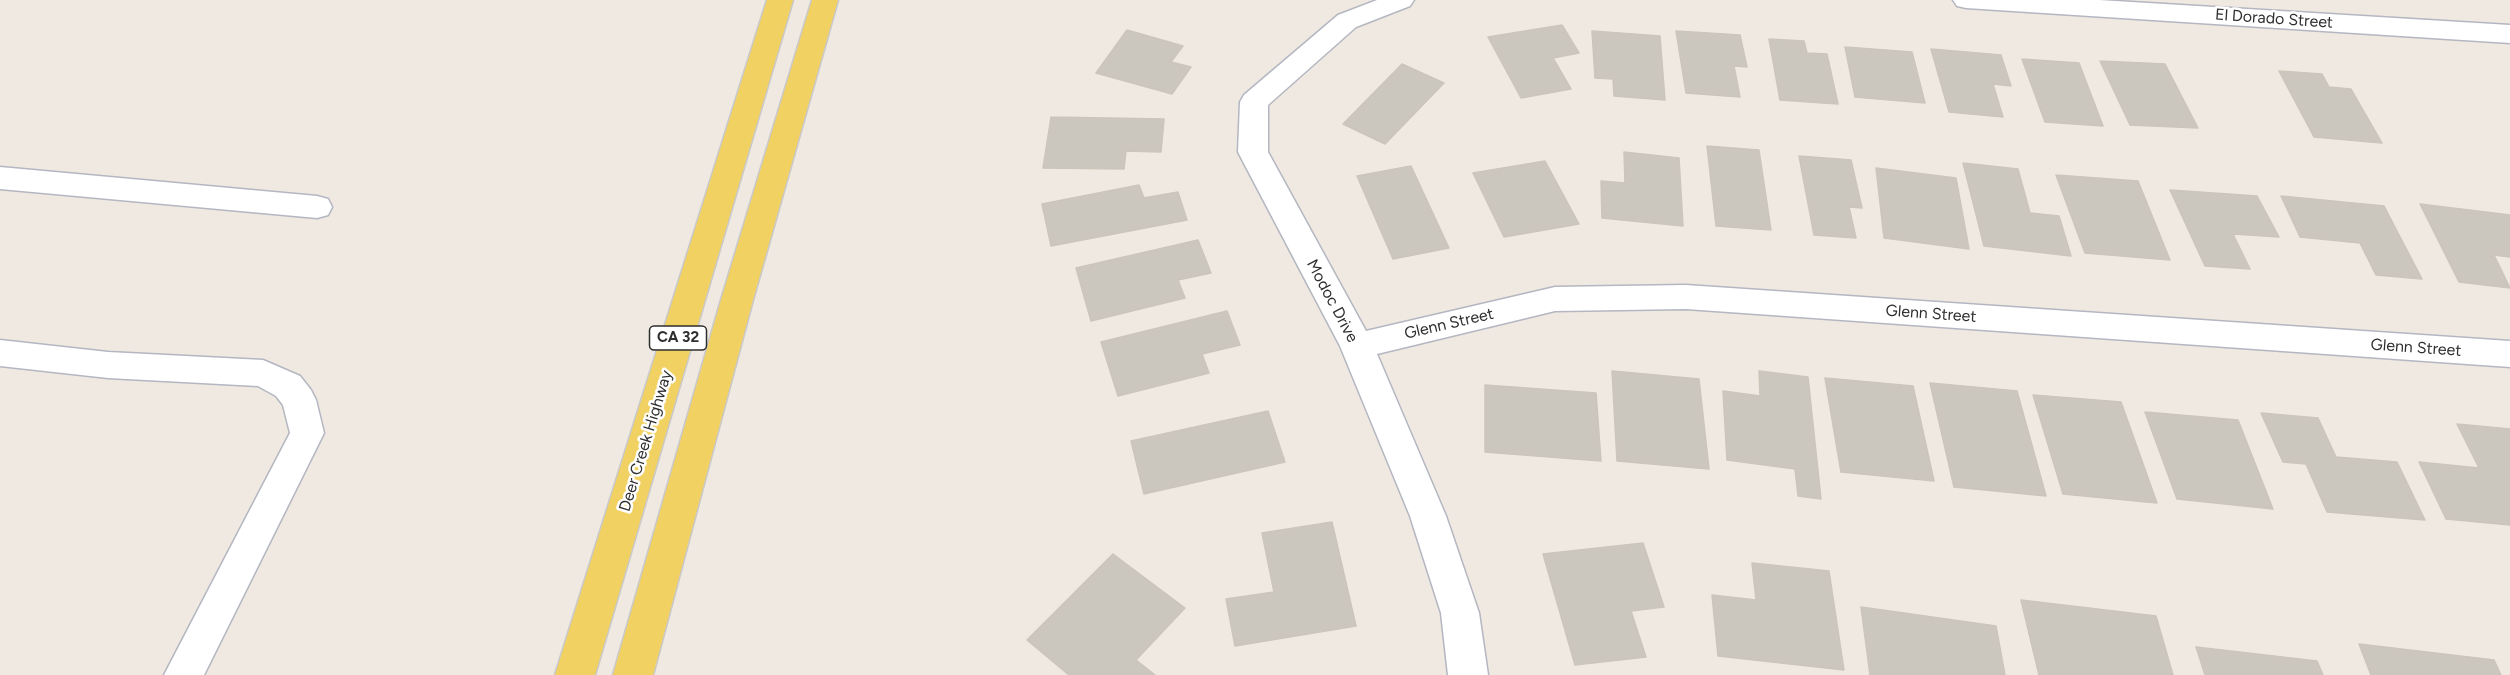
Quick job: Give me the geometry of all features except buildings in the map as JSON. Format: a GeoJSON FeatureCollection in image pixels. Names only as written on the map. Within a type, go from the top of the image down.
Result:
{"type":"FeatureCollection","features":[{"type":"Feature","properties":{"kind":"main road","name":"Deer Creek Highway"},"geometry":{"type":"LineString","coordinates":[[575,675],[780,0]]}},
{"type":"Feature","properties":{"kind":"main road","name":"CA 32"},"geometry":{"type":"LineString","coordinates":[[633,675],[737,300],[825,0]]}},
{"type":"Feature","properties":{"kind":"street","name":"Modoc Drive"},"geometry":{"type":"LineString","coordinates":[[1401,0],[1347,21],[1254,102],[1253,152],[1357,346],[1428,516],[1460,613],[1468,675]]}},
{"type":"Feature","properties":{"kind":"street","name":"El Dorado Street"},"geometry":{"type":"LineString","coordinates":[[1966,0],[2510,34]]}},
{"type":"Feature","properties":{"kind":"street"},"geometry":{"type":"LineString","coordinates":[[0,178],[317,207]]}},
{"type":"Feature","properties":{"kind":"street","name":"Glenn Street"},"geometry":{"type":"LineString","coordinates":[[1357,346],[1555,299],[1686,297],[2510,354]]}},
{"type":"Feature","properties":{"kind":"street"},"geometry":{"type":"LineString","coordinates":[[0,353],[108,365],[262,373],[288,386],[299,400],[306,433],[183,675]]}}]}
